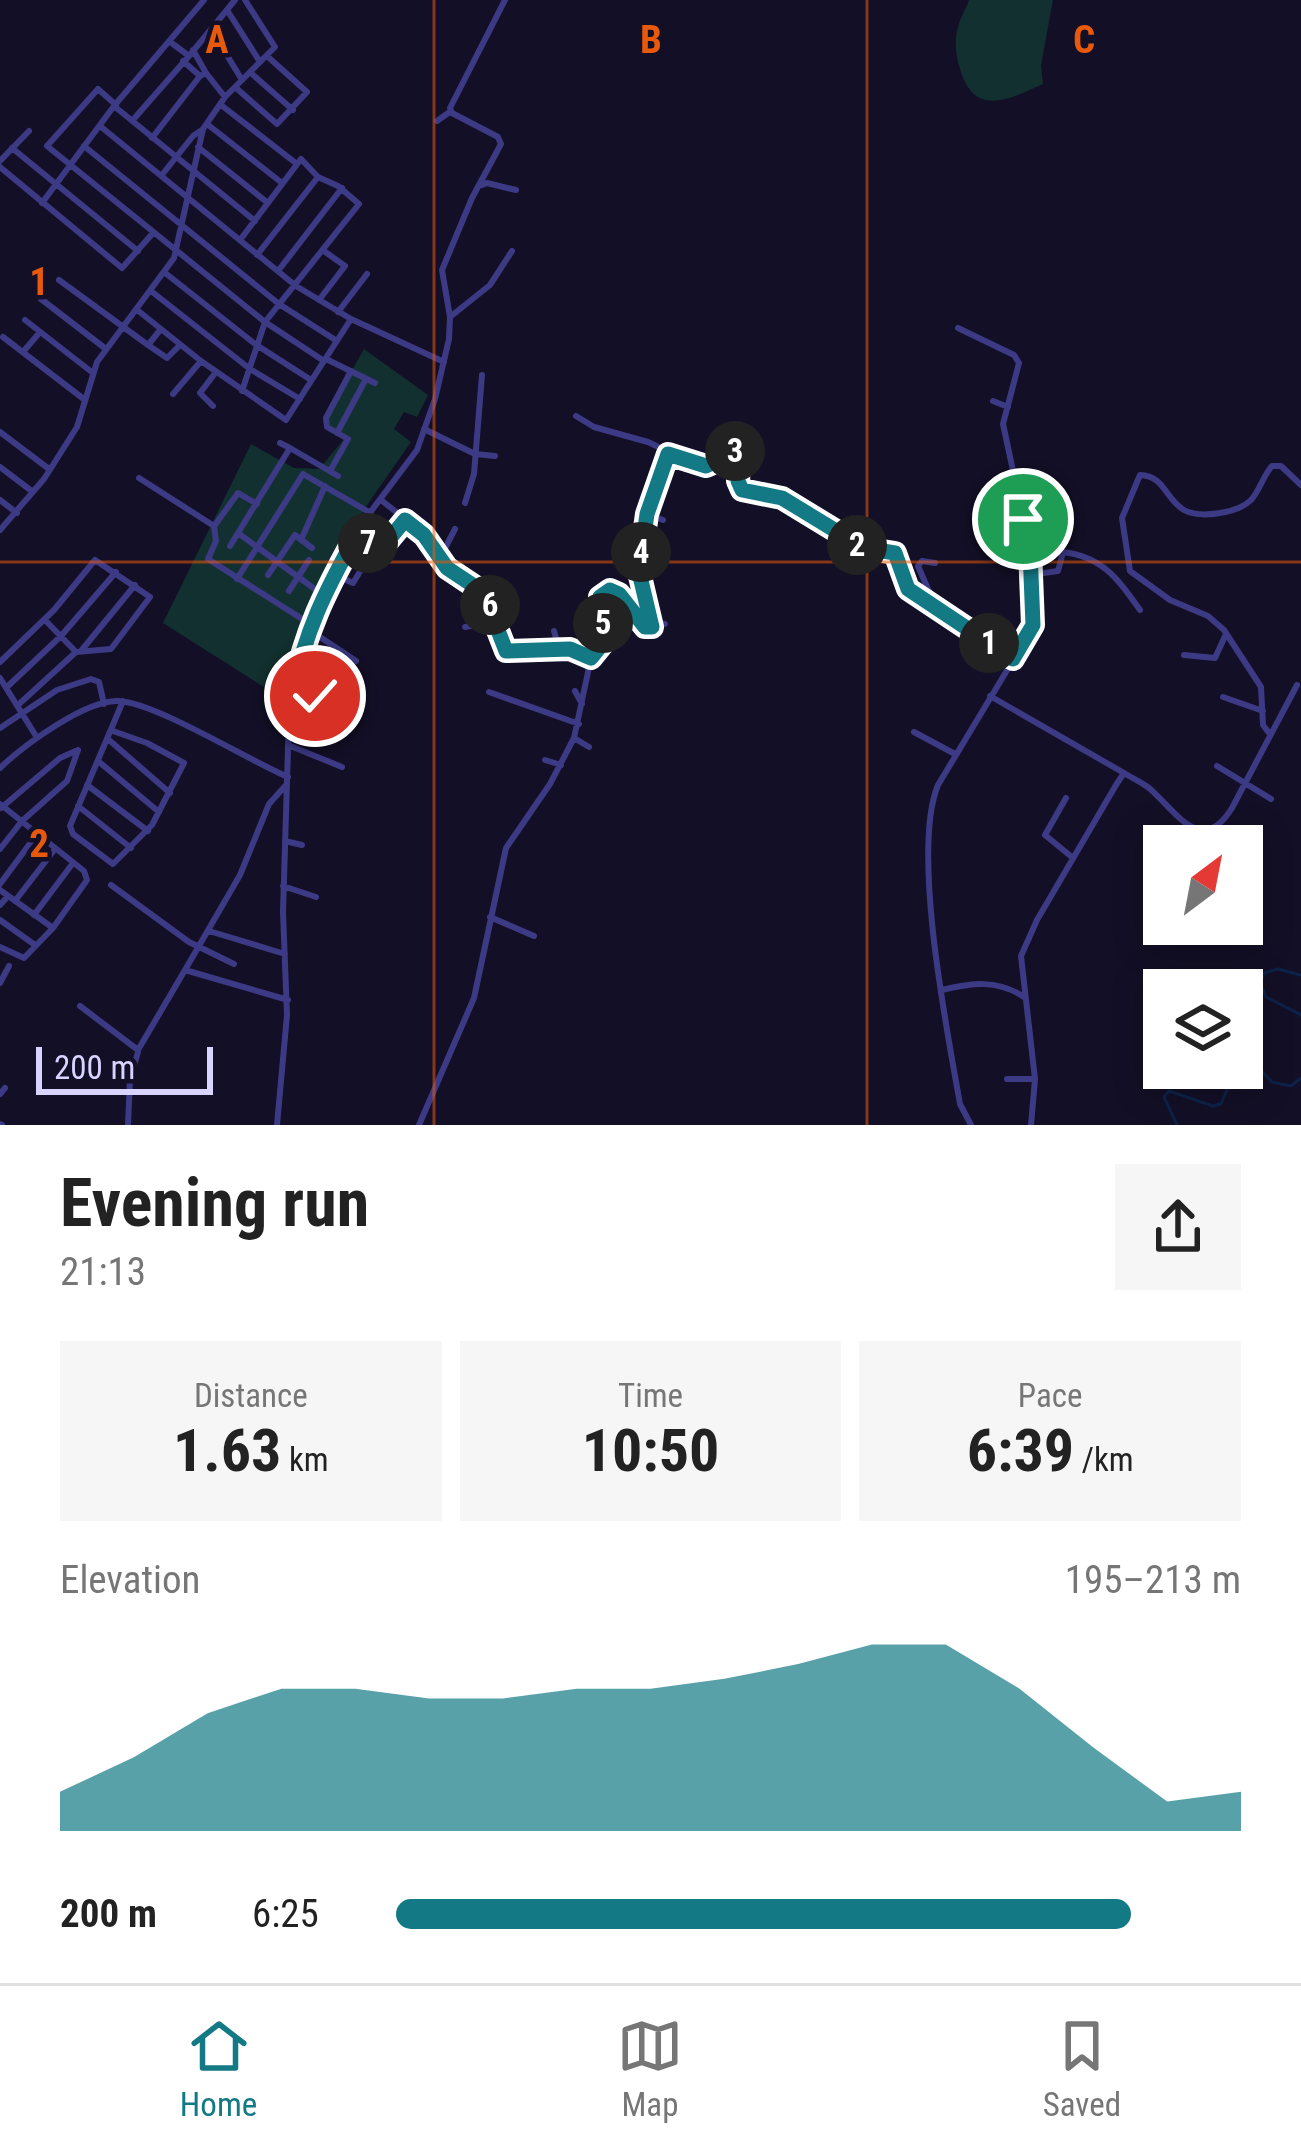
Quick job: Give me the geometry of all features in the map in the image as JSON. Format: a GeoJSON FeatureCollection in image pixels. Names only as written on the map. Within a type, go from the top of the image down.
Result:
{"type":"FeatureCollection","features":[{"type":"Feature","properties":{"kind":"street"},"geometry":{"type":"LineString","coordinates":[[42,202],[204,0]]}},
{"type":"Feature","properties":{"kind":"street"},"geometry":{"type":"LineString","coordinates":[[132,121],[235,0]]}},
{"type":"Feature","properties":{"kind":"street"},"geometry":{"type":"LineString","coordinates":[[161,176],[275,44],[245,0]]}},
{"type":"Feature","properties":{"kind":"street"},"geometry":{"type":"LineString","coordinates":[[437,121],[451,111],[505,0]]}},
{"type":"Feature","properties":{"kind":"street"},"geometry":{"type":"LineString","coordinates":[[211,29],[238,84],[277,124],[307,92],[263,59],[227,10]]}},
{"type":"Feature","properties":{"kind":"street"},"geometry":{"type":"LineString","coordinates":[[169,41],[188,56],[223,101],[297,164]]}},
{"type":"Feature","properties":{"kind":"street"},"geometry":{"type":"LineString","coordinates":[[188,56],[203,74]]}},
{"type":"Feature","properties":{"kind":"street"},"geometry":{"type":"LineString","coordinates":[[250,72],[293,110]]}},
{"type":"Feature","properties":{"kind":"street"},"geometry":{"type":"LineString","coordinates":[[152,138],[203,74]]}},
{"type":"Feature","properties":{"kind":"street"},"geometry":{"type":"LineString","coordinates":[[255,221],[98,89],[48,146],[265,322],[325,360],[370,381],[338,434]]}},
{"type":"Feature","properties":{"kind":"street"},"geometry":{"type":"LineString","coordinates":[[277,1125],[288,1000],[283,886],[293,691],[309,626],[323,595],[370,513],[418,450],[444,362],[450,317],[442,270],[501,141],[451,111]]}},
{"type":"Feature","properties":{"kind":"street"},"geometry":{"type":"LineString","coordinates":[[100,126],[296,286],[351,319],[444,362]]}},
{"type":"Feature","properties":{"kind":"street"},"geometry":{"type":"LineString","coordinates":[[0,530],[33,492],[77,427],[92,373],[176,252],[205,126]]}},
{"type":"Feature","properties":{"kind":"street"},"geometry":{"type":"LineString","coordinates":[[205,126],[282,183]]}},
{"type":"Feature","properties":{"kind":"street"},"geometry":{"type":"LineString","coordinates":[[29,130],[0,164],[42,202],[122,268],[153,233]]}},
{"type":"Feature","properties":{"kind":"street"},"geometry":{"type":"LineString","coordinates":[[84,146],[279,304],[337,341]]}},
{"type":"Feature","properties":{"kind":"street"},"geometry":{"type":"LineString","coordinates":[[198,147],[268,202]]}},
{"type":"Feature","properties":{"kind":"street"},"geometry":{"type":"LineString","coordinates":[[12,148],[138,251]]}},
{"type":"Feature","properties":{"kind":"street"},"geometry":{"type":"LineString","coordinates":[[240,240],[303,159],[318,177],[342,188],[359,206],[265,322],[242,391]]}},
{"type":"Feature","properties":{"kind":"street"},"geometry":{"type":"LineString","coordinates":[[257,255],[318,177]]}},
{"type":"Feature","properties":{"kind":"street"},"geometry":{"type":"LineString","coordinates":[[478,187],[487,183],[516,190]]}},
{"type":"Feature","properties":{"kind":"street"},"geometry":{"type":"LineString","coordinates":[[278,271],[342,188]]}},
{"type":"Feature","properties":{"kind":"street"},"geometry":{"type":"LineString","coordinates":[[318,301],[345,266],[324,251]]}},
{"type":"Feature","properties":{"kind":"street"},"geometry":{"type":"LineString","coordinates":[[450,317],[490,285],[512,251]]}},
{"type":"Feature","properties":{"kind":"street"},"geometry":{"type":"LineString","coordinates":[[164,272],[255,344],[313,381]]}},
{"type":"Feature","properties":{"kind":"street"},"geometry":{"type":"LineString","coordinates":[[338,312],[367,274]]}},
{"type":"Feature","properties":{"kind":"street"},"geometry":{"type":"LineString","coordinates":[[58,280],[167,358],[180,345]]}},
{"type":"Feature","properties":{"kind":"street"},"geometry":{"type":"LineString","coordinates":[[151,291],[250,369],[300,399]]}},
{"type":"Feature","properties":{"kind":"street"},"geometry":{"type":"LineString","coordinates":[[40,299],[106,349]]}},
{"type":"Feature","properties":{"kind":"street"},"geometry":{"type":"LineString","coordinates":[[136,309],[286,420],[351,319]]}},
{"type":"Feature","properties":{"kind":"street"},"geometry":{"type":"LineString","coordinates":[[25,320],[92,373]]}},
{"type":"Feature","properties":{"kind":"street"},"geometry":{"type":"LineString","coordinates":[[958,328],[1014,355],[1019,369],[1003,424],[1026,534],[1033,627],[938,785],[929,813],[933,926],[960,1104],[971,1125]]}},
{"type":"Feature","properties":{"kind":"street"},"geometry":{"type":"LineString","coordinates":[[148,345],[161,329]]}},
{"type":"Feature","properties":{"kind":"street"},"geometry":{"type":"LineString","coordinates":[[23,352],[40,331]]}},
{"type":"Feature","properties":{"kind":"street"},"geometry":{"type":"LineString","coordinates":[[2,337],[86,400]]}},
{"type":"Feature","properties":{"kind":"street"},"geometry":{"type":"LineString","coordinates":[[173,394],[201,361]]}},
{"type":"Feature","properties":{"kind":"street"},"geometry":{"type":"LineString","coordinates":[[301,540],[348,439],[327,427],[326,418],[351,371]]}},
{"type":"Feature","properties":{"kind":"street"},"geometry":{"type":"LineString","coordinates":[[213,406],[200,393],[216,372]]}},
{"type":"Feature","properties":{"kind":"street"},"geometry":{"type":"LineString","coordinates":[[465,503],[474,474],[482,375]]}},
{"type":"Feature","properties":{"kind":"street"},"geometry":{"type":"LineString","coordinates":[[993,401],[1008,407]]}},
{"type":"Feature","properties":{"kind":"street"},"geometry":{"type":"LineString","coordinates":[[576,416],[594,427],[706,466],[740,451],[742,490],[782,498],[864,548],[895,553],[906,586],[1013,659]]}},
{"type":"Feature","properties":{"kind":"street"},"geometry":{"type":"LineString","coordinates":[[993,422],[1003,424]]}},
{"type":"Feature","properties":{"kind":"street"},"geometry":{"type":"LineString","coordinates":[[424,429],[475,454],[495,457]]}},
{"type":"Feature","properties":{"kind":"street"},"geometry":{"type":"LineString","coordinates":[[0,432],[50,469]]}},
{"type":"Feature","properties":{"kind":"street"},"geometry":{"type":"LineString","coordinates":[[280,442],[332,473]]}},
{"type":"Feature","properties":{"kind":"street"},"geometry":{"type":"LineString","coordinates":[[996,445],[1007,444]]}},
{"type":"Feature","properties":{"kind":"street"},"geometry":{"type":"LineString","coordinates":[[230,545],[290,448]]}},
{"type":"Feature","properties":{"kind":"street"},"geometry":{"type":"LineString","coordinates":[[654,622],[639,572],[647,514],[668,454]]}},
{"type":"Feature","properties":{"kind":"street"},"geometry":{"type":"LineString","coordinates":[[1130,571],[1122,518],[1140,475],[1158,478],[1180,507],[1192,512],[1231,511],[1244,504],[1274,465],[1301,485]]}},
{"type":"Feature","properties":{"kind":"street"},"geometry":{"type":"LineString","coordinates":[[0,466],[33,492]]}},
{"type":"Feature","properties":{"kind":"street"},"geometry":{"type":"LineString","coordinates":[[237,579],[303,474],[370,513]]}},
{"type":"Feature","properties":{"kind":"street"},"geometry":{"type":"LineString","coordinates":[[140,478],[214,526]]}},
{"type":"Feature","properties":{"kind":"street"},"geometry":{"type":"LineString","coordinates":[[1004,483],[1016,482]]}},
{"type":"Feature","properties":{"kind":"street"},"geometry":{"type":"LineString","coordinates":[[257,504],[238,493],[214,526],[216,541],[208,559],[356,661]]}},
{"type":"Feature","properties":{"kind":"street"},"geometry":{"type":"LineString","coordinates":[[0,500],[16,513]]}},
{"type":"Feature","properties":{"kind":"street"},"geometry":{"type":"LineString","coordinates":[[380,500],[424,535],[447,568],[483,592],[506,651],[570,649]]}},
{"type":"Feature","properties":{"kind":"street"},"geometry":{"type":"LineString","coordinates":[[647,514],[663,520]]}},
{"type":"Feature","properties":{"kind":"street"},"geometry":{"type":"LineString","coordinates":[[353,541],[364,547],[370,539],[386,543],[405,520]]}},
{"type":"Feature","properties":{"kind":"street"},"geometry":{"type":"LineString","coordinates":[[440,558],[454,530]]}},
{"type":"Feature","properties":{"kind":"street"},"geometry":{"type":"LineString","coordinates":[[238,533],[323,595]]}},
{"type":"Feature","properties":{"kind":"street"},"geometry":{"type":"LineString","coordinates":[[1012,533],[1026,534]]}},
{"type":"Feature","properties":{"kind":"street"},"geometry":{"type":"LineString","coordinates":[[268,575],[295,536],[312,548]]}},
{"type":"Feature","properties":{"kind":"street"},"geometry":{"type":"LineString","coordinates":[[1029,575],[1057,572],[1065,552],[1112,572],[1130,571],[1170,599],[1214,620],[1262,687],[1262,724],[1269,733]]}},
{"type":"Feature","properties":{"kind":"street"},"geometry":{"type":"LineString","coordinates":[[289,591],[309,560]]}},
{"type":"Feature","properties":{"kind":"street"},"geometry":{"type":"LineString","coordinates":[[0,662],[45,620],[94,561],[151,599],[111,649],[79,651],[45,620]]}},
{"type":"Feature","properties":{"kind":"street"},"geometry":{"type":"LineString","coordinates":[[929,604],[932,596],[918,566],[922,561],[935,563]]}},
{"type":"Feature","properties":{"kind":"street"},"geometry":{"type":"LineString","coordinates":[[335,575],[353,583],[361,570]]}},
{"type":"Feature","properties":{"kind":"street"},"geometry":{"type":"LineString","coordinates":[[7,687],[61,636],[116,572]]}},
{"type":"Feature","properties":{"kind":"street"},"geometry":{"type":"LineString","coordinates":[[1112,572],[1140,610]]}},
{"type":"Feature","properties":{"kind":"street"},"geometry":{"type":"LineString","coordinates":[[1,725],[79,651],[135,585]]}},
{"type":"Feature","properties":{"kind":"street"},"geometry":{"type":"LineString","coordinates":[[419,1125],[474,998],[506,848],[561,765],[579,724],[591,658],[604,642],[600,597],[605,591],[619,594],[645,627],[654,622]]}},
{"type":"Feature","properties":{"kind":"street"},"geometry":{"type":"LineString","coordinates":[[464,627],[508,611]]}},
{"type":"Feature","properties":{"kind":"street"},"geometry":{"type":"LineString","coordinates":[[654,622],[665,624]]}},
{"type":"Feature","properties":{"kind":"street"},"geometry":{"type":"LineString","coordinates":[[554,631],[570,649],[591,658]]}},
{"type":"Feature","properties":{"kind":"street"},"geometry":{"type":"LineString","coordinates":[[1184,655],[1215,658],[1226,634]]}},
{"type":"Feature","properties":{"kind":"street"},"geometry":{"type":"LineString","coordinates":[[540,638],[541,649]]}},
{"type":"Feature","properties":{"kind":"street"},"geometry":{"type":"LineString","coordinates":[[293,691],[316,695],[320,673]]}},
{"type":"Feature","properties":{"kind":"street"},"geometry":{"type":"LineString","coordinates":[[0,678],[37,737]]}},
{"type":"Feature","properties":{"kind":"street"},"geometry":{"type":"LineString","coordinates":[[20,709],[93,678],[99,682],[104,704]]}},
{"type":"Feature","properties":{"kind":"street"},"geometry":{"type":"LineString","coordinates":[[990,696],[1147,787],[1180,821],[1202,830],[1225,819],[1297,685]]}},
{"type":"Feature","properties":{"kind":"street"},"geometry":{"type":"LineString","coordinates":[[575,691],[584,707]]}},
{"type":"Feature","properties":{"kind":"street"},"geometry":{"type":"LineString","coordinates":[[489,692],[579,724]]}},
{"type":"Feature","properties":{"kind":"street"},"geometry":{"type":"LineString","coordinates":[[1223,698],[1263,711]]}},
{"type":"Feature","properties":{"kind":"street"},"geometry":{"type":"LineString","coordinates":[[0,768],[37,737],[104,704],[123,701],[166,717],[288,781]]}},
{"type":"Feature","properties":{"kind":"street"},"geometry":{"type":"LineString","coordinates":[[111,736],[182,761],[184,766],[148,831],[113,864],[73,834],[70,826],[123,701]]}},
{"type":"Feature","properties":{"kind":"street"},"geometry":{"type":"LineString","coordinates":[[914,732],[956,754]]}},
{"type":"Feature","properties":{"kind":"street"},"geometry":{"type":"LineString","coordinates":[[111,736],[171,794]]}},
{"type":"Feature","properties":{"kind":"street"},"geometry":{"type":"LineString","coordinates":[[574,738],[589,747]]}},
{"type":"Feature","properties":{"kind":"street"},"geometry":{"type":"LineString","coordinates":[[288,745],[342,767]]}},
{"type":"Feature","properties":{"kind":"street"},"geometry":{"type":"LineString","coordinates":[[0,849],[22,821],[68,782],[78,750],[60,758],[1,806],[22,821],[86,874],[86,884],[22,959],[0,947]]}},
{"type":"Feature","properties":{"kind":"street"},"geometry":{"type":"LineString","coordinates":[[545,760],[561,765]]}},
{"type":"Feature","properties":{"kind":"street"},"geometry":{"type":"LineString","coordinates":[[98,761],[159,812]]}},
{"type":"Feature","properties":{"kind":"street"},"geometry":{"type":"LineString","coordinates":[[1217,766],[1271,799]]}},
{"type":"Feature","properties":{"kind":"street"},"geometry":{"type":"LineString","coordinates":[[1031,1125],[1035,1078],[1021,956],[1124,773]]}},
{"type":"Feature","properties":{"kind":"street"},"geometry":{"type":"LineString","coordinates":[[128,1125],[130,1079],[138,1051],[209,931],[250,853],[269,804],[288,781]]}},
{"type":"Feature","properties":{"kind":"street"},"geometry":{"type":"LineString","coordinates":[[87,785],[148,831]]}},
{"type":"Feature","properties":{"kind":"street"},"geometry":{"type":"LineString","coordinates":[[1066,798],[1045,836],[1073,858]]}},
{"type":"Feature","properties":{"kind":"street"},"geometry":{"type":"LineString","coordinates":[[78,806],[131,848]]}},
{"type":"Feature","properties":{"kind":"street"},"geometry":{"type":"LineString","coordinates":[[38,835],[0,887],[53,928]]}},
{"type":"Feature","properties":{"kind":"street"},"geometry":{"type":"LineString","coordinates":[[285,842],[302,844]]}},
{"type":"Feature","properties":{"kind":"street"},"geometry":{"type":"LineString","coordinates":[[0,904],[12,898],[55,849]]}},
{"type":"Feature","properties":{"kind":"street"},"geometry":{"type":"LineString","coordinates":[[34,915],[73,863]]}},
{"type":"Feature","properties":{"kind":"street"},"geometry":{"type":"LineString","coordinates":[[111,886],[198,948],[234,964]]}},
{"type":"Feature","properties":{"kind":"street"},"geometry":{"type":"LineString","coordinates":[[283,886],[316,897]]}},
{"type":"Feature","properties":{"kind":"street"},"geometry":{"type":"LineString","coordinates":[[490,917],[534,936]]}},
{"type":"Feature","properties":{"kind":"street"},"geometry":{"type":"LineString","coordinates":[[0,920],[35,945]]}},
{"type":"Feature","properties":{"kind":"street"},"geometry":{"type":"LineString","coordinates":[[209,931],[285,954]]}},
{"type":"Feature","properties":{"kind":"street"},"geometry":{"type":"LineString","coordinates":[[0,983],[9,966]]}},
{"type":"Feature","properties":{"kind":"street"},"geometry":{"type":"LineString","coordinates":[[185,970],[288,1000]]}},
{"type":"Feature","properties":{"kind":"street"},"geometry":{"type":"LineString","coordinates":[[942,990],[984,982],[1024,997]]}},
{"type":"Feature","properties":{"kind":"street"},"geometry":{"type":"LineString","coordinates":[[80,1006],[138,1051]]}},
{"type":"Feature","properties":{"kind":"street"},"geometry":{"type":"LineString","coordinates":[[1007,1079],[1035,1078]]}},
{"type":"Feature","properties":{"kind":"green space"},"geometry":{"type":"Polygon","coordinates":[[[969,0],[1053,0],[1041,65],[1043,84],[996,100],[977,96],[969,88],[956,46],[969,0]]]}},
{"type":"Feature","properties":{"kind":"green space"},"geometry":{"type":"Polygon","coordinates":[[[364,349],[428,395],[417,417],[404,412],[394,429],[411,442],[365,508],[270,691],[163,623],[251,444],[294,468],[319,469],[345,438],[323,422],[364,349]]]}},
{"type":"Feature","properties":{"kind":"waterway"},"geometry":{"type":"LineString","coordinates":[[1301,975],[1278,969],[1264,973],[1260,982],[1266,997],[1301,1015]]}},
{"type":"Feature","properties":{"kind":"waterway"},"geometry":{"type":"LineString","coordinates":[[1177,1125],[1164,1097],[1169,1091],[1213,1106],[1221,1104],[1232,1079],[1259,1068],[1272,1082],[1291,1086],[1301,1078]]}},
{"type":"Feature","properties":{"kind":"route"},"geometry":{"type":"LineString","coordinates":[[315,696],[293,691],[308,629],[323,595],[353,541],[364,547],[370,539],[386,543],[405,520],[424,535],[447,568],[483,592],[506,651],[570,649],[591,658],[604,642],[600,597],[610,590],[619,594],[645,627],[652,627],[639,572],[647,514],[668,454],[706,466],[740,451],[742,490],[782,498],[856,545],[895,553],[908,589],[1013,659],[1033,625],[1030,550],[1023,519]]}}]}
